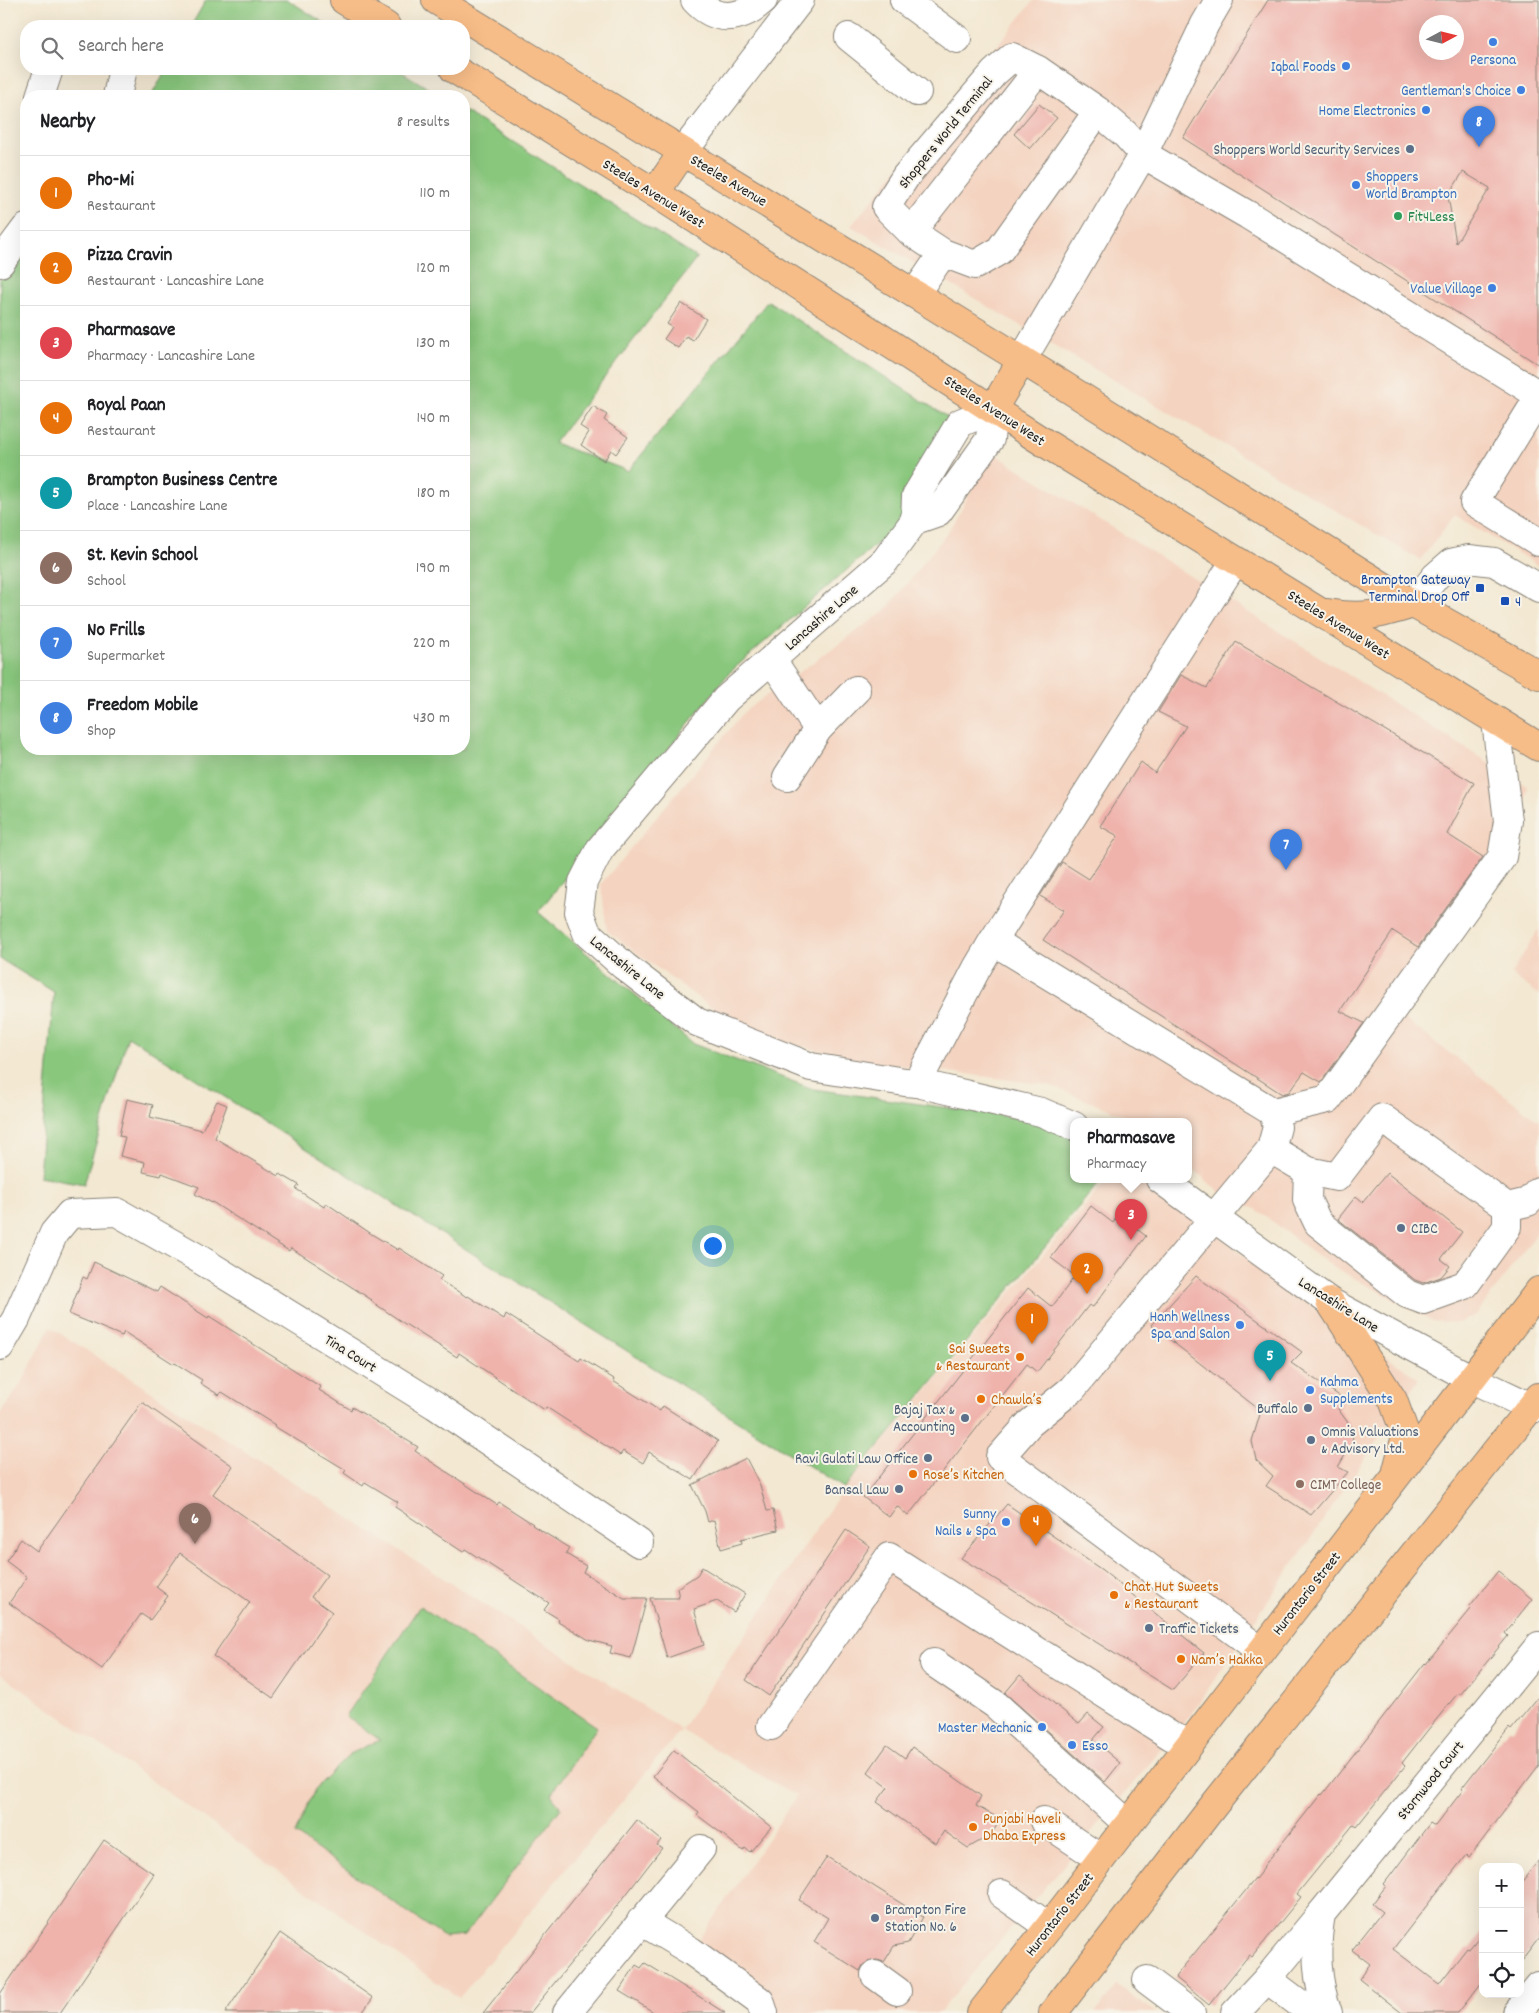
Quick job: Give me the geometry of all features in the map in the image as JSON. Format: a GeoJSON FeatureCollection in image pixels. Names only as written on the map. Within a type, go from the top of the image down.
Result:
{"type":"FeatureCollection","features":[{"type":"Feature","properties":{"kind":"main road"},"geometry":{"type":"LineString","coordinates":[[344,0],[376,20]]}},
{"type":"Feature","properties":{"kind":"main road","name":"Steeles Avenue"},"geometry":{"type":"LineString","coordinates":[[436,0],[468,20]]}},
{"type":"Feature","properties":{"kind":"main road","name":"Steeles Avenue"},"geometry":{"type":"LineString","coordinates":[[470,21],[1022,360]]}},
{"type":"Feature","properties":{"kind":"main road","name":"Steeles Avenue West"},"geometry":{"type":"LineString","coordinates":[[464,75],[655,193],[1235,561],[1539,747]]}},
{"type":"Feature","properties":{"kind":"main road"},"geometry":{"type":"LineString","coordinates":[[655,193],[683,152]]}},
{"type":"Feature","properties":{"kind":"main road"},"geometry":{"type":"LineString","coordinates":[[993,409],[1022,360],[1413,604],[1539,674]]}},
{"type":"Feature","properties":{"kind":"main road"},"geometry":{"type":"LineString","coordinates":[[1318,611],[1362,617],[1378,615],[1413,604]]}},
{"type":"Feature","properties":{"kind":"main road","name":"Hurontario Street"},"geometry":{"type":"LineString","coordinates":[[981,2013],[1539,1291]]}},
{"type":"Feature","properties":{"kind":"main road"},"geometry":{"type":"LineString","coordinates":[[1330,1302],[1393,1400],[1406,1436],[1396,1476]]}},
{"type":"Feature","properties":{"kind":"main road"},"geometry":{"type":"LineString","coordinates":[[1053,2013],[1214,1805],[1536,1404]]}},
{"type":"Feature","properties":{"kind":"street"},"geometry":{"type":"LineString","coordinates":[[696,0],[703,8],[718,16],[736,16],[752,10],[764,0],[780,24]]}},
{"type":"Feature","properties":{"kind":"street"},"geometry":{"type":"LineString","coordinates":[[683,152],[800,0]]}},
{"type":"Feature","properties":{"kind":"street"},"geometry":{"type":"LineString","coordinates":[[904,0],[957,39]]}},
{"type":"Feature","properties":{"kind":"street"},"geometry":{"type":"LineString","coordinates":[[1022,360],[1143,154],[1205,24],[1219,0]]}},
{"type":"Feature","properties":{"kind":"street"},"geometry":{"type":"LineString","coordinates":[[849,37],[917,92]]}},
{"type":"Feature","properties":{"kind":"street","name":"Shoppers World Terminal"},"geometry":{"type":"LineString","coordinates":[[1098,111],[999,251],[975,265],[943,253],[911,232],[886,207],[906,176],[994,73],[1012,57],[1038,70],[1098,111],[1125,134],[1143,154],[1248,215],[1539,396]]}},
{"type":"Feature","properties":{"kind":"street"},"geometry":{"type":"LineString","coordinates":[[911,232],[1038,70]]}},
{"type":"Feature","properties":{"kind":"street"},"geometry":{"type":"LineString","coordinates":[[42,90],[47,75]]}},
{"type":"Feature","properties":{"kind":"street"},"geometry":{"type":"LineString","coordinates":[[118,90],[122,75]]}},
{"type":"Feature","properties":{"kind":"street"},"geometry":{"type":"LineString","coordinates":[[0,263],[20,236]]}},
{"type":"Feature","properties":{"kind":"street"},"geometry":{"type":"LineString","coordinates":[[915,294],[943,253]]}},
{"type":"Feature","properties":{"kind":"street"},"geometry":{"type":"LineString","coordinates":[[1539,396],[1474,502],[1539,542]]}},
{"type":"Feature","properties":{"kind":"street","name":"Lancashire Lane"},"geometry":{"type":"LineString","coordinates":[[993,409],[990,440],[938,512],[915,520],[885,561],[726,699],[600,849],[583,882],[578,912],[587,934],[624,966],[697,1022],[811,1067],[905,1082],[917,1082],[1041,1112],[1070,1124]]}},
{"type":"Feature","properties":{"kind":"street"},"geometry":{"type":"LineString","coordinates":[[1413,604],[1436,576],[1451,563],[1468,559],[1494,562],[1539,588]]}},
{"type":"Feature","properties":{"kind":"street"},"geometry":{"type":"LineString","coordinates":[[917,1082],[977,968],[1235,561]]}},
{"type":"Feature","properties":{"kind":"street"},"geometry":{"type":"LineString","coordinates":[[772,660],[818,729]]}},
{"type":"Feature","properties":{"kind":"street"},"geometry":{"type":"LineString","coordinates":[[787,778],[818,729],[856,690]]}},
{"type":"Feature","properties":{"kind":"street"},"geometry":{"type":"LineString","coordinates":[[1273,1112],[1328,1099],[1502,857],[1508,821],[1496,721]]}},
{"type":"Feature","properties":{"kind":"street"},"geometry":{"type":"LineString","coordinates":[[994,941],[1273,1112],[1277,1127],[1271,1149],[1072,1389],[1029,1424],[1000,1457],[1261,1651]]}},
{"type":"Feature","properties":{"kind":"street"},"geometry":{"type":"LineString","coordinates":[[1271,1149],[1308,1171],[1337,1177],[1382,1118],[1507,1207],[1528,1202],[1539,1190]]}},
{"type":"Feature","properties":{"kind":"street"},"geometry":{"type":"LineString","coordinates":[[1308,1171],[1307,1200],[1318,1223],[1407,1294],[1423,1300],[1465,1286],[1507,1228],[1507,1207]]}},
{"type":"Feature","properties":{"kind":"street","name":"Lancashire Lane"},"geometry":{"type":"LineString","coordinates":[[1165,1183],[1330,1302],[1472,1379],[1536,1404]]}},
{"type":"Feature","properties":{"kind":"street","name":"Tina Court"},"geometry":{"type":"LineString","coordinates":[[0,1346],[16,1319],[54,1233],[70,1214],[117,1212],[196,1256],[418,1395],[639,1543]]}},
{"type":"Feature","properties":{"kind":"street"},"geometry":{"type":"LineString","coordinates":[[771,1726],[890,1557],[1172,1736],[1190,1743]]}},
{"type":"Feature","properties":{"kind":"street","name":"Stornwood Court"},"geometry":{"type":"LineString","coordinates":[[1235,2013],[1268,1979],[1539,1646]]}},
{"type":"Feature","properties":{"kind":"street"},"geometry":{"type":"LineString","coordinates":[[934,1663],[996,1705],[1128,1824]]}},
{"type":"Feature","properties":{"kind":"street"},"geometry":{"type":"LineString","coordinates":[[1044,1822],[1101,1859]]}},
{"type":"Feature","properties":{"kind":"street"},"geometry":{"type":"LineString","coordinates":[[567,2013],[640,1920],[701,1849]]}},
{"type":"Feature","properties":{"kind":"street"},"geometry":{"type":"LineString","coordinates":[[1002,1894],[1049,1926]]}},
{"type":"Feature","properties":{"kind":"street"},"geometry":{"type":"LineString","coordinates":[[1321,1914],[1317,1939],[1316,1965],[1321,1994],[1328,2013]]}},
{"type":"Feature","properties":{"kind":"street"},"geometry":{"type":"LineString","coordinates":[[640,1920],[691,1951],[760,2001],[764,2013]]}},
{"type":"Feature","properties":{"kind":"street"},"geometry":{"type":"LineString","coordinates":[[875,1974],[897,1991]]}},
{"type":"Feature","properties":{"kind":"street"},"geometry":{"type":"LineString","coordinates":[[1268,1979],[1312,2013]]}},
{"type":"Feature","properties":{"kind":"street"},"geometry":{"type":"LineString","coordinates":[[1147,1980],[1191,2013]]}},
{"type":"Feature","properties":{"kind":"street"},"geometry":{"type":"LineString","coordinates":[[1517,2013],[1539,1986]]}},
{"type":"Feature","properties":{"kind":"shaded area"},"geometry":{"type":"Polygon","coordinates":[[[1034,0],[1539,0],[1539,566],[1455,515],[1420,560],[851,226],[1034,0]]]}},
{"type":"Feature","properties":{"kind":"shaded area"},"geometry":{"type":"Polygon","coordinates":[[[993,453],[1528,787],[1514,860],[1399,1015],[1539,1121],[1539,1230],[1476,1315],[1458,1323],[1433,1321],[1330,1265],[1256,1209],[1226,1198],[1192,1168],[1192,1118],[1130,1118],[1049,1085],[866,1061],[784,1042],[709,1006],[607,931],[601,884],[745,711],[885,611],[948,532],[993,453]]]}},
{"type":"Feature","properties":{"kind":"shaded area"},"geometry":{"type":"Polygon","coordinates":[[[1539,929],[1539,995],[1511,974],[1539,929]]]}},
{"type":"Feature","properties":{"kind":"shaded area"},"geometry":{"type":"Polygon","coordinates":[[[1105,1183],[1148,1183],[1290,1291],[1419,1379],[1189,1717],[939,2013],[776,2013],[691,1951],[797,1796],[681,1730],[844,1488],[1105,1183]]]}},
{"type":"Feature","properties":{"kind":"shaded area"},"geometry":{"type":"Polygon","coordinates":[[[50,1327],[681,1730],[459,1998],[0,1674],[0,1414],[24,1379],[50,1327]]]}},
{"type":"Feature","properties":{"kind":"shaded area"},"geometry":{"type":"Polygon","coordinates":[[[1117,1985],[1156,2013],[1095,2013],[1117,1985]]]}},
{"type":"Feature","properties":{"kind":"green space"},"geometry":{"type":"Polygon","coordinates":[[[206,0],[288,0],[320,20],[194,20],[206,0]]]}},
{"type":"Feature","properties":{"kind":"green space"},"geometry":{"type":"Polygon","coordinates":[[[163,75],[407,75],[431,90],[155,90],[163,75]]]}},
{"type":"Feature","properties":{"kind":"green space"},"geometry":{"type":"Polygon","coordinates":[[[470,115],[697,258],[554,443],[628,471],[768,301],[964,428],[897,526],[729,673],[538,912],[693,1044],[813,1089],[1055,1123],[1070,1130],[1070,1183],[1099,1183],[844,1488],[128,1036],[84,1184],[39,1176],[54,992],[0,959],[0,280],[20,255],[20,755],[470,755],[470,115]]]}},
{"type":"Feature","properties":{"kind":"green space"},"geometry":{"type":"Polygon","coordinates":[[[420,1606],[597,1727],[551,1794],[561,1808],[465,1935],[444,1937],[295,1834],[315,1789],[350,1754],[380,1740],[346,1716],[420,1606]]]}},
{"type":"Feature","properties":{"kind":"building","name":"Shoppers World Brampton"},"geometry":{"type":"Polygon","coordinates":[[[1268,0],[1539,0],[1539,365],[1183,138],[1268,0]],[[1463,172],[1448,196],[1456,243],[1490,188],[1463,172]]]}},
{"type":"Feature","properties":{"kind":"building"},"geometry":{"type":"Polygon","coordinates":[[[1039,104],[1057,118],[1030,149],[1014,134],[1039,104]]]}},
{"type":"Feature","properties":{"kind":"building"},"geometry":{"type":"Polygon","coordinates":[[[681,303],[706,319],[693,340],[686,336],[678,348],[664,339],[672,327],[667,324],[681,303]]]}},
{"type":"Feature","properties":{"kind":"building"},"geometry":{"type":"Polygon","coordinates":[[[593,406],[607,415],[604,420],[628,437],[616,454],[611,450],[604,461],[581,445],[589,432],[580,426],[593,406]]]}},
{"type":"Feature","properties":{"kind":"building"},"geometry":{"type":"Polygon","coordinates":[[[1236,642],[1474,783],[1447,834],[1483,857],[1418,947],[1393,931],[1340,1011],[1364,1023],[1321,1082],[1304,1072],[1289,1092],[1282,1094],[1043,940],[1064,910],[1040,896],[1062,862],[1089,879],[1118,836],[1100,826],[1141,762],[1155,773],[1186,726],[1158,712],[1181,675],[1207,688],[1236,642]]]}},
{"type":"Feature","properties":{"kind":"building"},"geometry":{"type":"Polygon","coordinates":[[[127,1099],[153,1105],[150,1117],[202,1130],[217,1101],[227,1105],[215,1138],[279,1176],[280,1174],[299,1185],[296,1189],[324,1207],[326,1203],[373,1235],[398,1250],[399,1248],[442,1276],[439,1280],[467,1297],[504,1319],[506,1314],[579,1361],[581,1358],[660,1411],[663,1406],[718,1441],[693,1480],[649,1452],[643,1463],[623,1451],[620,1455],[546,1407],[545,1410],[529,1400],[459,1353],[457,1357],[291,1248],[289,1251],[212,1202],[195,1194],[199,1187],[162,1173],[161,1176],[143,1172],[145,1162],[120,1156],[125,1137],[119,1136],[127,1099]]]}},
{"type":"Feature","properties":{"kind":"building"},"geometry":{"type":"Polygon","coordinates":[[[1387,1173],[1462,1232],[1441,1259],[1450,1266],[1441,1277],[1423,1283],[1415,1280],[1338,1219],[1356,1196],[1363,1202],[1387,1173]]]}},
{"type":"Feature","properties":{"kind":"building"},"geometry":{"type":"Polygon","coordinates":[[[1091,1206],[1113,1223],[1118,1215],[1146,1236],[1093,1307],[1089,1305],[1037,1372],[1027,1364],[908,1516],[897,1506],[889,1517],[863,1497],[1028,1288],[1052,1307],[1075,1276],[1051,1258],[1091,1206]]]}},
{"type":"Feature","properties":{"kind":"building"},"geometry":{"type":"Polygon","coordinates":[[[94,1262],[157,1292],[160,1287],[208,1318],[209,1316],[321,1387],[319,1390],[351,1410],[352,1407],[418,1447],[415,1451],[497,1505],[499,1502],[569,1548],[566,1554],[586,1566],[583,1572],[624,1598],[647,1598],[631,1658],[610,1653],[612,1646],[589,1640],[558,1621],[559,1619],[544,1610],[549,1603],[465,1549],[463,1552],[395,1507],[398,1502],[365,1482],[363,1486],[344,1473],[346,1470],[222,1392],[219,1395],[200,1383],[202,1380],[175,1363],[124,1332],[122,1336],[69,1314],[83,1277],[87,1279],[94,1262]]]}},
{"type":"Feature","properties":{"kind":"building"},"geometry":{"type":"Polygon","coordinates":[[[1196,1276],[1302,1352],[1291,1363],[1344,1399],[1338,1409],[1354,1431],[1351,1445],[1338,1467],[1348,1472],[1311,1515],[1266,1486],[1273,1476],[1256,1460],[1252,1441],[1261,1411],[1151,1325],[1196,1276]]]}},
{"type":"Feature","properties":{"kind":"building"},"geometry":{"type":"Polygon","coordinates":[[[142,1402],[233,1466],[213,1494],[327,1575],[311,1597],[332,1612],[273,1698],[213,1656],[250,1602],[180,1553],[156,1587],[168,1596],[150,1620],[141,1614],[102,1669],[9,1603],[27,1577],[6,1561],[21,1539],[37,1551],[142,1402]]]}},
{"type":"Feature","properties":{"kind":"building"},"geometry":{"type":"Polygon","coordinates":[[[746,1458],[760,1485],[767,1511],[773,1510],[778,1530],[741,1539],[742,1543],[721,1549],[714,1520],[708,1522],[705,1511],[692,1485],[746,1458]]]}},
{"type":"Feature","properties":{"kind":"building"},"geometry":{"type":"Polygon","coordinates":[[[1007,1504],[1102,1570],[1204,1653],[1173,1690],[961,1558],[1007,1504]]]}},
{"type":"Feature","properties":{"kind":"building"},"geometry":{"type":"Polygon","coordinates":[[[846,1530],[870,1546],[769,1696],[746,1680],[846,1530]]]}},
{"type":"Feature","properties":{"kind":"building"},"geometry":{"type":"Polygon","coordinates":[[[702,1567],[745,1594],[734,1612],[717,1601],[694,1609],[704,1645],[667,1658],[650,1598],[679,1598],[677,1588],[697,1575],[702,1567]]]}},
{"type":"Feature","properties":{"kind":"building"},"geometry":{"type":"Polygon","coordinates":[[[1498,1571],[1532,1599],[1505,1633],[1508,1636],[1460,1695],[1458,1693],[1427,1731],[1402,1763],[1405,1766],[1357,1826],[1354,1824],[1297,1894],[1301,1897],[1252,1957],[1249,1955],[1209,2005],[1175,1977],[1264,1868],[1425,1663],[1471,1609],[1469,1607],[1498,1571]]]}},
{"type":"Feature","properties":{"kind":"building"},"geometry":{"type":"Polygon","coordinates":[[[1020,1675],[1079,1724],[1088,1714],[1104,1727],[1093,1740],[1120,1763],[1105,1782],[1005,1693],[1020,1675]]]}},
{"type":"Feature","properties":{"kind":"building"},"geometry":{"type":"Polygon","coordinates":[[[1539,1696],[1539,1765],[1469,1858],[1466,1855],[1393,1949],[1439,1984],[1467,1948],[1469,1949],[1479,1937],[1479,1986],[1458,2013],[1402,2013],[1359,1979],[1370,1964],[1352,1950],[1382,1912],[1372,1904],[1386,1886],[1384,1884],[1430,1823],[1435,1826],[1463,1790],[1461,1789],[1509,1728],[1511,1730],[1539,1696]]]}},
{"type":"Feature","properties":{"kind":"building"},"geometry":{"type":"Polygon","coordinates":[[[887,1745],[905,1758],[912,1747],[981,1796],[976,1806],[1000,1819],[992,1834],[968,1848],[944,1831],[936,1844],[877,1802],[888,1787],[868,1772],[887,1745]]]}},
{"type":"Feature","properties":{"kind":"building"},"geometry":{"type":"Polygon","coordinates":[[[674,1750],[771,1827],[750,1852],[745,1848],[743,1851],[697,1815],[699,1812],[653,1776],[674,1750]]]}},
{"type":"Feature","properties":{"kind":"building"},"geometry":{"type":"Polygon","coordinates":[[[637,1820],[661,1840],[657,1845],[662,1848],[625,1896],[530,2013],[483,2013],[637,1820]]]}},
{"type":"Feature","properties":{"kind":"building"},"geometry":{"type":"Polygon","coordinates":[[[104,1840],[154,1874],[60,2013],[0,2013],[0,1994],[104,1840]]]}},
{"type":"Feature","properties":{"kind":"building","name":"Brampton Fire Station No. 6"},"geometry":{"type":"Polygon","coordinates":[[[827,1857],[923,1917],[908,1943],[894,1946],[884,1962],[877,1960],[869,1961],[863,1965],[860,1971],[814,1942],[828,1918],[799,1900],[827,1857]]]}},
{"type":"Feature","properties":{"kind":"building"},"geometry":{"type":"Polygon","coordinates":[[[1539,1860],[1539,1938],[1524,1958],[1524,1908],[1524,1879],[1539,1860]]]}},
{"type":"Feature","properties":{"kind":"building"},"geometry":{"type":"Polygon","coordinates":[[[280,1933],[373,1998],[362,2013],[225,2013],[280,1933]]]}},
{"type":"Feature","properties":{"kind":"building"},"geometry":{"type":"Polygon","coordinates":[[[645,1963],[725,2013],[655,2013],[619,1991],[636,1965],[641,1968],[645,1963]]]}},
{"type":"Feature","properties":{"kind":"place","name":"Persona"},"geometry":{"type":"Point","coordinates":[1493,42]}},
{"type":"Feature","properties":{"kind":"place","name":"Iqbal Foods"},"geometry":{"type":"Point","coordinates":[1346,66]}},
{"type":"Feature","properties":{"kind":"place","name":"Gentleman's Choice"},"geometry":{"type":"Point","coordinates":[1521,90]}},
{"type":"Feature","properties":{"kind":"place","name":"Home Electronics"},"geometry":{"type":"Point","coordinates":[1426,110]}},
{"type":"Feature","properties":{"kind":"place","name":"Freedom Mobile"},"geometry":{"type":"Point","coordinates":[1479,147]}},
{"type":"Feature","properties":{"kind":"place","name":"Shoppers World Security Services"},"geometry":{"type":"Point","coordinates":[1410,149]}},
{"type":"Feature","properties":{"kind":"place","name":"Shoppers World Brampton"},"geometry":{"type":"Point","coordinates":[1356,185]}},
{"type":"Feature","properties":{"kind":"place","name":"Fit4Less"},"geometry":{"type":"Point","coordinates":[1398,216]}},
{"type":"Feature","properties":{"kind":"place","name":"Value Village"},"geometry":{"type":"Point","coordinates":[1492,288]}},
{"type":"Feature","properties":{"kind":"place","name":"Brampton Gateway Terminal Drop Off"},"geometry":{"type":"Point","coordinates":[1480,588]}},
{"type":"Feature","properties":{"kind":"place","name":"4"},"geometry":{"type":"Point","coordinates":[1505,601]}},
{"type":"Feature","properties":{"kind":"place","name":"No Frills"},"geometry":{"type":"Point","coordinates":[1286,870]}},
{"type":"Feature","properties":{"kind":"place","name":"CIBC"},"geometry":{"type":"Point","coordinates":[1401,1228]}},
{"type":"Feature","properties":{"kind":"place","name":"Pharmasave"},"geometry":{"type":"Point","coordinates":[1131,1240]}},
{"type":"Feature","properties":{"kind":"place","name":"Pizza Cravin"},"geometry":{"type":"Point","coordinates":[1087,1294]}},
{"type":"Feature","properties":{"kind":"place","name":"Hanh Wellness Spa and Salon"},"geometry":{"type":"Point","coordinates":[1240,1325]}},
{"type":"Feature","properties":{"kind":"place","name":"Pho-Mi"},"geometry":{"type":"Point","coordinates":[1032,1344]}},
{"type":"Feature","properties":{"kind":"place","name":"Sai Sweets & Restaurant"},"geometry":{"type":"Point","coordinates":[1020,1357]}},
{"type":"Feature","properties":{"kind":"place","name":"Brampton Business Centre"},"geometry":{"type":"Point","coordinates":[1270,1381]}},
{"type":"Feature","properties":{"kind":"place","name":"Kahma Supplements"},"geometry":{"type":"Point","coordinates":[1310,1390]}},
{"type":"Feature","properties":{"kind":"place","name":"Chawla’s"},"geometry":{"type":"Point","coordinates":[981,1399]}},
{"type":"Feature","properties":{"kind":"place","name":"Buffalo"},"geometry":{"type":"Point","coordinates":[1308,1408]}},
{"type":"Feature","properties":{"kind":"place","name":"Bajaj Tax & Accounting"},"geometry":{"type":"Point","coordinates":[965,1418]}},
{"type":"Feature","properties":{"kind":"place","name":"Omnis Valuations & Advisory Ltd."},"geometry":{"type":"Point","coordinates":[1311,1440]}},
{"type":"Feature","properties":{"kind":"place","name":"Ravi Gulati Law Office"},"geometry":{"type":"Point","coordinates":[928,1458]}},
{"type":"Feature","properties":{"kind":"place","name":"Rose’s Kitchen"},"geometry":{"type":"Point","coordinates":[913,1474]}},
{"type":"Feature","properties":{"kind":"place","name":"CIMT College"},"geometry":{"type":"Point","coordinates":[1300,1484]}},
{"type":"Feature","properties":{"kind":"place","name":"Bansal Law"},"geometry":{"type":"Point","coordinates":[899,1489]}},
{"type":"Feature","properties":{"kind":"place","name":"Sunny Nails & Spa"},"geometry":{"type":"Point","coordinates":[1006,1522]}},
{"type":"Feature","properties":{"kind":"place","name":"St. Kevin School"},"geometry":{"type":"Point","coordinates":[195,1544]}},
{"type":"Feature","properties":{"kind":"place","name":"Royal Paan"},"geometry":{"type":"Point","coordinates":[1036,1546]}},
{"type":"Feature","properties":{"kind":"place","name":"Chat Hut Sweets & Restaurant"},"geometry":{"type":"Point","coordinates":[1114,1595]}},
{"type":"Feature","properties":{"kind":"place","name":"Traffic Tickets"},"geometry":{"type":"Point","coordinates":[1149,1628]}},
{"type":"Feature","properties":{"kind":"place","name":"Nam’s Hakka"},"geometry":{"type":"Point","coordinates":[1181,1659]}},
{"type":"Feature","properties":{"kind":"place","name":"Master Mechanic"},"geometry":{"type":"Point","coordinates":[1042,1727]}},
{"type":"Feature","properties":{"kind":"place","name":"Esso"},"geometry":{"type":"Point","coordinates":[1072,1745]}},
{"type":"Feature","properties":{"kind":"place","name":"Punjabi Haveli Dhaba Express"},"geometry":{"type":"Point","coordinates":[973,1827]}},
{"type":"Feature","properties":{"kind":"place","name":"Brampton Fire Station No. 6"},"geometry":{"type":"Point","coordinates":[875,1918]}}]}
